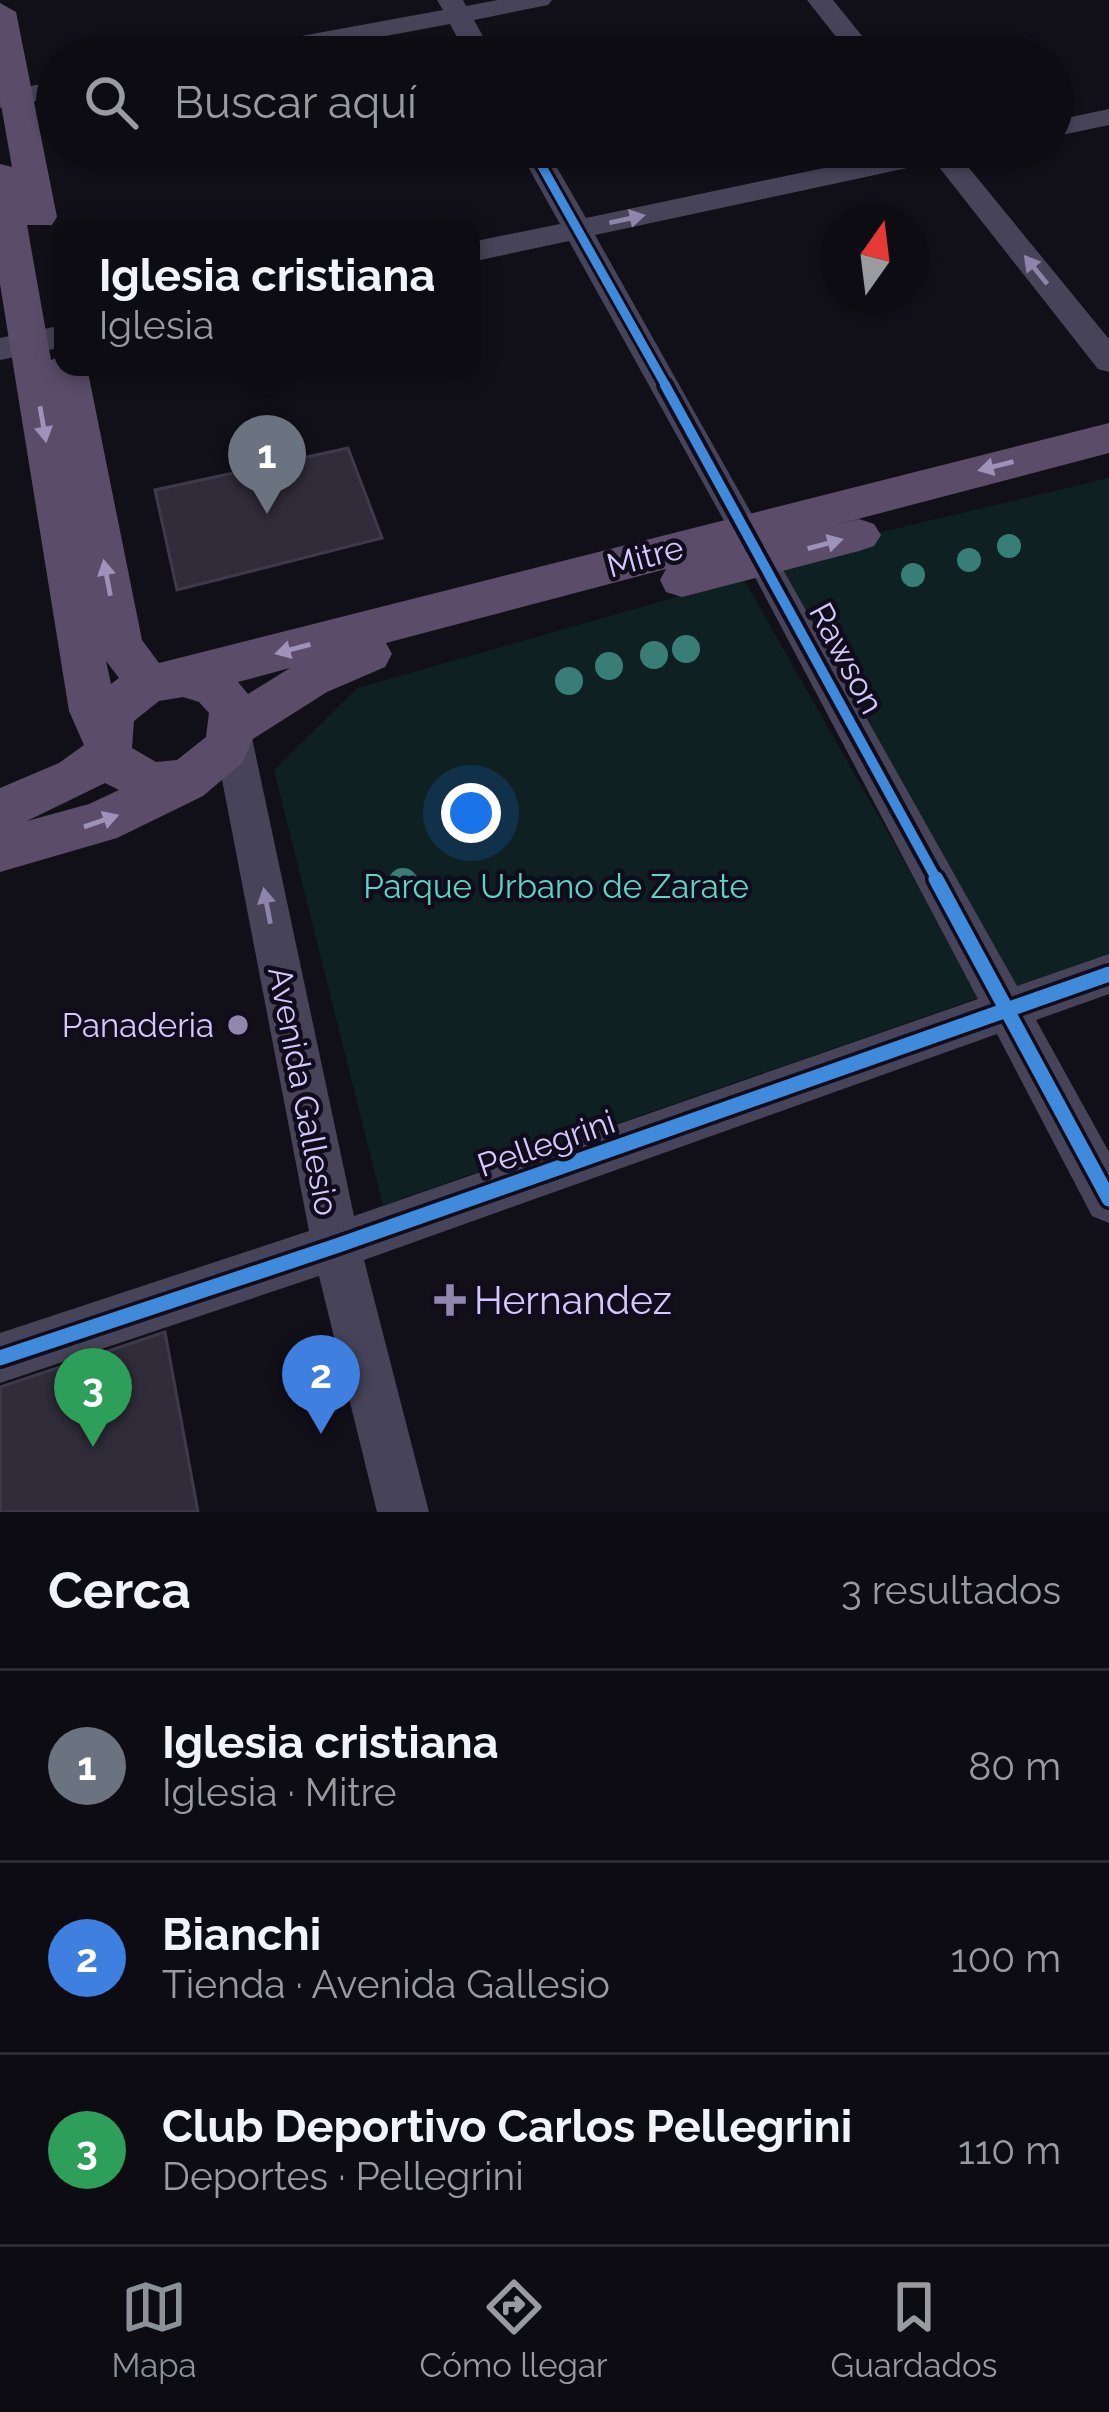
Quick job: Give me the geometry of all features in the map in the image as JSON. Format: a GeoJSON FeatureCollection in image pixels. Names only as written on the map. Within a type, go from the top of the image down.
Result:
{"type":"FeatureCollection","features":[{"type":"Feature","properties":{"kind":"main road"},"geometry":{"type":"LineString","coordinates":[[0,12],[92,711],[122,770],[142,781],[169,783],[195,776]]}},
{"type":"Feature","properties":{"kind":"main road"},"geometry":{"type":"LineString","coordinates":[[0,175],[4,225],[47,346]]}},
{"type":"Feature","properties":{"kind":"main road"},"geometry":{"type":"LineString","coordinates":[[54,376],[120,645],[166,681]]}},
{"type":"Feature","properties":{"kind":"main road","name":"Mitre"},"geometry":{"type":"LineString","coordinates":[[234,731],[311,679],[368,654],[755,545],[1109,438]]}},
{"type":"Feature","properties":{"kind":"main road","name":"Mitre"},"geometry":{"type":"LineString","coordinates":[[166,681],[1109,469]]}},
{"type":"Feature","properties":{"kind":"main road"},"geometry":{"type":"LineString","coordinates":[[0,810],[76,778],[108,742],[120,703],[166,681],[200,680],[227,697],[234,731],[219,760],[99,823],[0,850]]}},
{"type":"Feature","properties":{"kind":"street"},"geometry":{"type":"LineString","coordinates":[[327,36],[454,8],[539,0]]}},
{"type":"Feature","properties":{"kind":"street"},"geometry":{"type":"LineString","coordinates":[[820,0],[849,36]]}},
{"type":"Feature","properties":{"kind":"street"},"geometry":{"type":"LineString","coordinates":[[454,8],[469,36]]}},
{"type":"Feature","properties":{"kind":"street"},"geometry":{"type":"LineString","coordinates":[[1073,125],[1109,117]]}},
{"type":"Feature","properties":{"kind":"street","name":"Rawson"},"geometry":{"type":"LineString","coordinates":[[543,168],[755,545],[1109,1199]]}},
{"type":"Feature","properties":{"kind":"street"},"geometry":{"type":"LineString","coordinates":[[480,250],[862,168]]}},
{"type":"Feature","properties":{"kind":"street"},"geometry":{"type":"LineString","coordinates":[[963,168],[1109,361]]}},
{"type":"Feature","properties":{"kind":"street","name":"Avenida Gallesio"},"geometry":{"type":"LineString","coordinates":[[234,731],[336,1246],[403,1512]]}},
{"type":"Feature","properties":{"kind":"street","name":"Pellegrini"},"geometry":{"type":"LineString","coordinates":[[0,1358],[336,1246],[1109,974]]}},
{"type":"Feature","properties":{"kind":"green space"},"geometry":{"type":"Polygon","coordinates":[[[1109,478],[1109,973],[1006,1009],[764,560],[1109,478]]]}},
{"type":"Feature","properties":{"kind":"green space","name":"Parque Urbano de Zarate"},"geometry":{"type":"Polygon","coordinates":[[[743,578],[981,997],[383,1205],[274,770],[357,688],[743,578]]]}},
{"type":"Feature","properties":{"kind":"building"},"geometry":{"type":"Polygon","coordinates":[[[348,448],[382,538],[177,590],[155,490],[348,448]]]}},
{"type":"Feature","properties":{"kind":"building"},"geometry":{"type":"Polygon","coordinates":[[[165,1332],[198,1512],[0,1512],[0,1387],[165,1332]]]}},
{"type":"Feature","properties":{"kind":"cycle path"},"geometry":{"type":"LineString","coordinates":[[543,168],[764,560],[1109,1199]]}},
{"type":"Feature","properties":{"kind":"cycle path"},"geometry":{"type":"LineString","coordinates":[[0,1358],[336,1246],[1109,974]]}},
{"type":"Feature","properties":{"kind":"place","name":"Iglesia cristiana"},"geometry":{"type":"Point","coordinates":[267,514]}},
{"type":"Feature","properties":{"kind":"place","name":"Panaderia"},"geometry":{"type":"Point","coordinates":[238,1025]}},
{"type":"Feature","properties":{"kind":"place","name":"Hernandez"},"geometry":{"type":"Point","coordinates":[450,1300]}},
{"type":"Feature","properties":{"kind":"place","name":"Bianchi"},"geometry":{"type":"Point","coordinates":[321,1434]}},
{"type":"Feature","properties":{"kind":"place","name":"Club Deportivo Carlos Pellegrini"},"geometry":{"type":"Point","coordinates":[93,1447]}}]}
